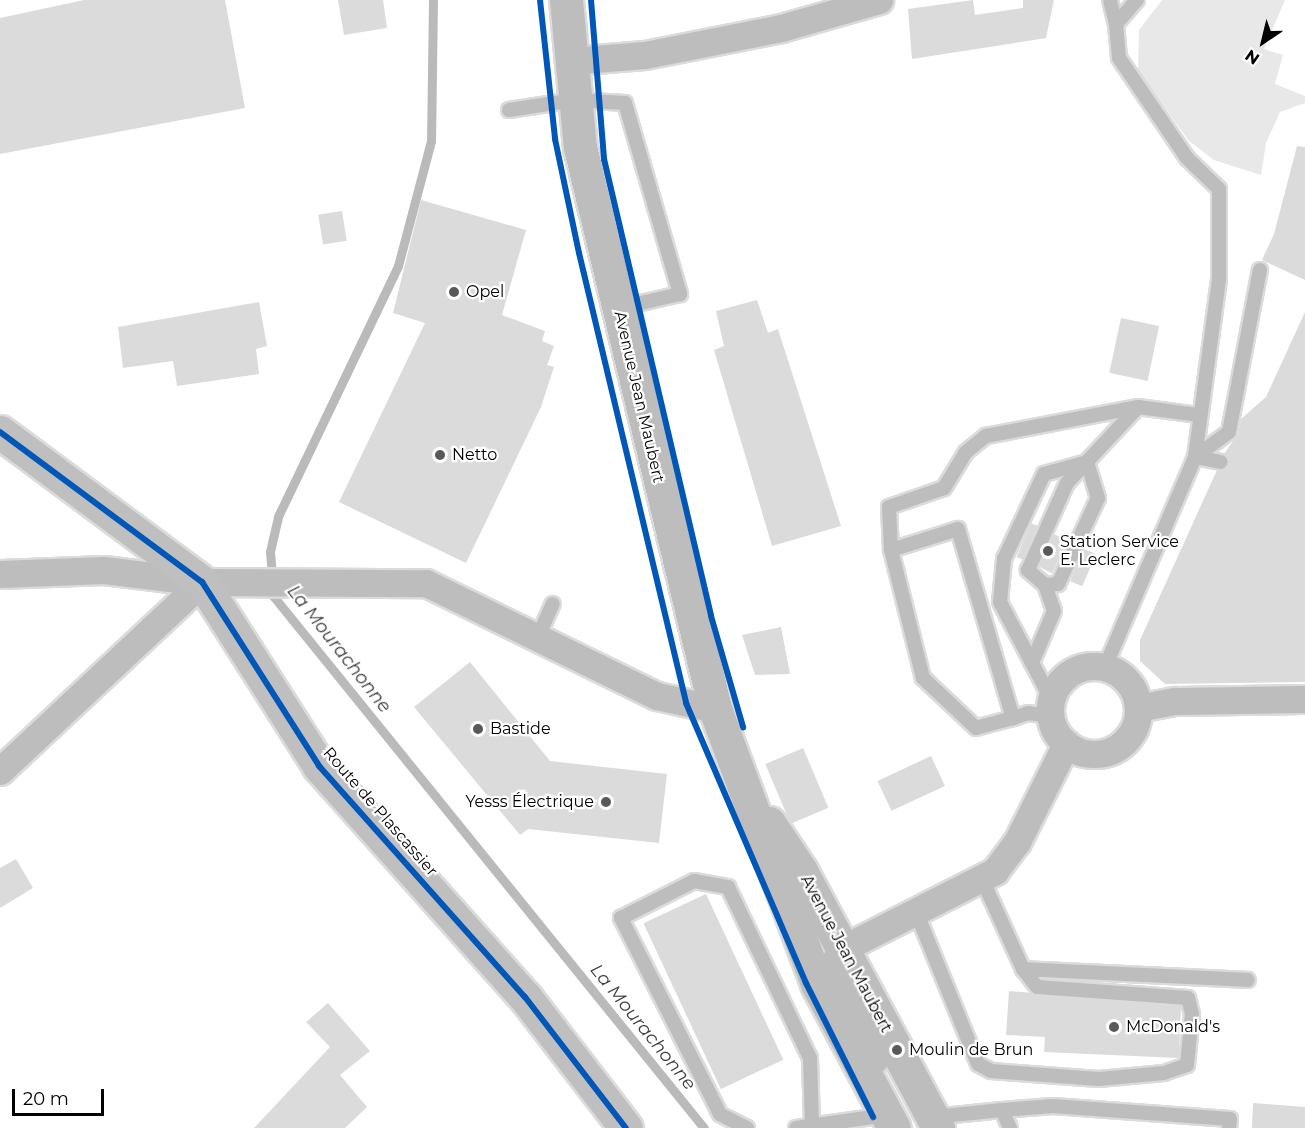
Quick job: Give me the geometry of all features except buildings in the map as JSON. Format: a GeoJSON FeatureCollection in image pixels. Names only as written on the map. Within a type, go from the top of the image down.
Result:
{"type":"FeatureCollection","features":[{"type":"Feature","properties":{"kind":"main road","name":"Avenue Jean Maubert"},"geometry":{"type":"LineString","coordinates":[[566,0],[570,61],[580,147],[715,709],[817,984],[892,1124]]}},
{"type":"Feature","properties":{"kind":"main road","name":"Avenue Jean Maubert"},"geometry":{"type":"LineString","coordinates":[[744,786],[801,871],[935,1122]]}},
{"type":"Feature","properties":{"kind":"street"},"geometry":{"type":"LineString","coordinates":[[570,61],[645,55],[702,44],[781,28],[879,0]]}},
{"type":"Feature","properties":{"kind":"street","name":"Route de Plascassier"},"geometry":{"type":"LineString","coordinates":[[0,432],[202,582],[319,766],[525,997],[626,1128]]}},
{"type":"Feature","properties":{"kind":"street"},"geometry":{"type":"LineString","coordinates":[[0,574],[104,570],[202,582],[426,583],[657,696],[715,709]]}},
{"type":"Feature","properties":{"kind":"street"},"geometry":{"type":"LineString","coordinates":[[0,771],[202,582]]}},
{"type":"Feature","properties":{"kind":"street"},"geometry":{"type":"LineString","coordinates":[[1091,666],[1105,667],[1128,682],[1138,708],[1136,724],[1116,748],[1089,754],[1066,744],[1050,708],[1065,676],[1091,666]]}},
{"type":"Feature","properties":{"kind":"street"},"geometry":{"type":"LineString","coordinates":[[1138,708],[1175,701],[1305,699]]}},
{"type":"Feature","properties":{"kind":"street"},"geometry":{"type":"LineString","coordinates":[[892,1124],[901,1112],[834,976],[834,962],[842,949],[915,909],[982,879],[1006,860],[1066,744]]}},
{"type":"Feature","properties":{"kind":"lane"},"geometry":{"type":"LineString","coordinates":[[1105,667],[1196,457],[1199,416],[1220,279],[1219,189],[1187,158],[1119,58],[1116,24],[1110,0]]}},
{"type":"Feature","properties":{"kind":"lane"},"geometry":{"type":"LineString","coordinates":[[1116,24],[1137,0]]}},
{"type":"Feature","properties":{"kind":"lane"},"geometry":{"type":"LineString","coordinates":[[509,110],[574,100],[625,103],[680,294],[619,308]]}},
{"type":"Feature","properties":{"kind":"lane"},"geometry":{"type":"LineString","coordinates":[[1196,457],[1230,432],[1260,270]]}},
{"type":"Feature","properties":{"kind":"lane"},"geometry":{"type":"LineString","coordinates":[[1087,462],[1044,474],[1004,559],[1000,602],[1032,663],[1050,708],[976,728],[923,678],[891,550],[889,507],[944,488],[966,452],[986,436],[1138,407],[1199,416]]}},
{"type":"Feature","properties":{"kind":"lane"},"geometry":{"type":"LineString","coordinates":[[1032,663],[1054,611],[1045,585],[1028,570],[1067,483],[1087,462],[1110,431],[1138,407]]}},
{"type":"Feature","properties":{"kind":"lane"},"geometry":{"type":"LineString","coordinates":[[1196,457],[1221,462]]}},
{"type":"Feature","properties":{"kind":"lane"},"geometry":{"type":"LineString","coordinates":[[1045,585],[1058,584],[1098,498],[1087,462]]}},
{"type":"Feature","properties":{"kind":"lane"},"geometry":{"type":"LineString","coordinates":[[891,550],[958,529],[1013,718]]}},
{"type":"Feature","properties":{"kind":"lane"},"geometry":{"type":"LineString","coordinates":[[538,637],[553,604]]}},
{"type":"Feature","properties":{"kind":"lane"},"geometry":{"type":"LineString","coordinates":[[915,909],[939,962],[940,978],[965,1040],[978,1064],[991,1071],[1099,1078],[1187,1065],[1192,1014],[1188,998],[1037,987],[1023,969],[982,879]]}},
{"type":"Feature","properties":{"kind":"lane"},"geometry":{"type":"LineString","coordinates":[[747,1128],[720,1114],[621,918],[694,881],[728,887],[754,940],[810,1058],[812,1126]]}},
{"type":"Feature","properties":{"kind":"lane"},"geometry":{"type":"LineString","coordinates":[[1023,969],[1248,980]]}},
{"type":"Feature","properties":{"kind":"lane"},"geometry":{"type":"LineString","coordinates":[[935,1122],[1002,1110],[1053,1106],[1230,1119],[1229,1128]]}},
{"type":"Feature","properties":{"kind":"lane"},"geometry":{"type":"LineString","coordinates":[[1002,1110],[1010,1128]]}},
{"type":"Feature","properties":{"kind":"lane"},"geometry":{"type":"LineString","coordinates":[[796,1128],[892,1124]]}},
{"type":"Feature","properties":{"kind":"shaded area"},"geometry":{"type":"Polygon","coordinates":[[[1162,0],[1285,0],[1264,49],[1283,55],[1275,84],[1305,96],[1305,103],[1280,112],[1266,143],[1261,175],[1214,160],[1189,141],[1138,71],[1139,30],[1162,0]]]}},
{"type":"Feature","properties":{"kind":"waterway","name":"La Mourachonne"},"geometry":{"type":"LineString","coordinates":[[433,0],[431,141],[398,266],[278,517],[270,552],[274,597],[704,1128]]}},
{"type":"Feature","properties":{"kind":"cycle path"},"geometry":{"type":"LineString","coordinates":[[540,0],[555,139],[579,253],[686,703],[806,983],[873,1117]]}},
{"type":"Feature","properties":{"kind":"cycle path"},"geometry":{"type":"LineString","coordinates":[[591,0],[604,159],[711,616],[743,727]]}},
{"type":"Feature","properties":{"kind":"cycle path"},"geometry":{"type":"LineString","coordinates":[[0,432],[202,582],[319,766],[525,997],[626,1128]]}},
{"type":"Feature","properties":{"kind":"place","name":"Opel"},"geometry":{"type":"Point","coordinates":[454,292]}},
{"type":"Feature","properties":{"kind":"place","name":"Netto"},"geometry":{"type":"Point","coordinates":[440,455]}},
{"type":"Feature","properties":{"kind":"place","name":"Station Service E. Leclerc"},"geometry":{"type":"Point","coordinates":[1048,551]}},
{"type":"Feature","properties":{"kind":"place","name":"Bastide"},"geometry":{"type":"Point","coordinates":[478,729]}},
{"type":"Feature","properties":{"kind":"place","name":"Yesss Électrique"},"geometry":{"type":"Point","coordinates":[606,802]}},
{"type":"Feature","properties":{"kind":"place","name":"McDonald's"},"geometry":{"type":"Point","coordinates":[1114,1027]}},
{"type":"Feature","properties":{"kind":"place","name":"Moulin de Brun"},"geometry":{"type":"Point","coordinates":[897,1050]}}]}
